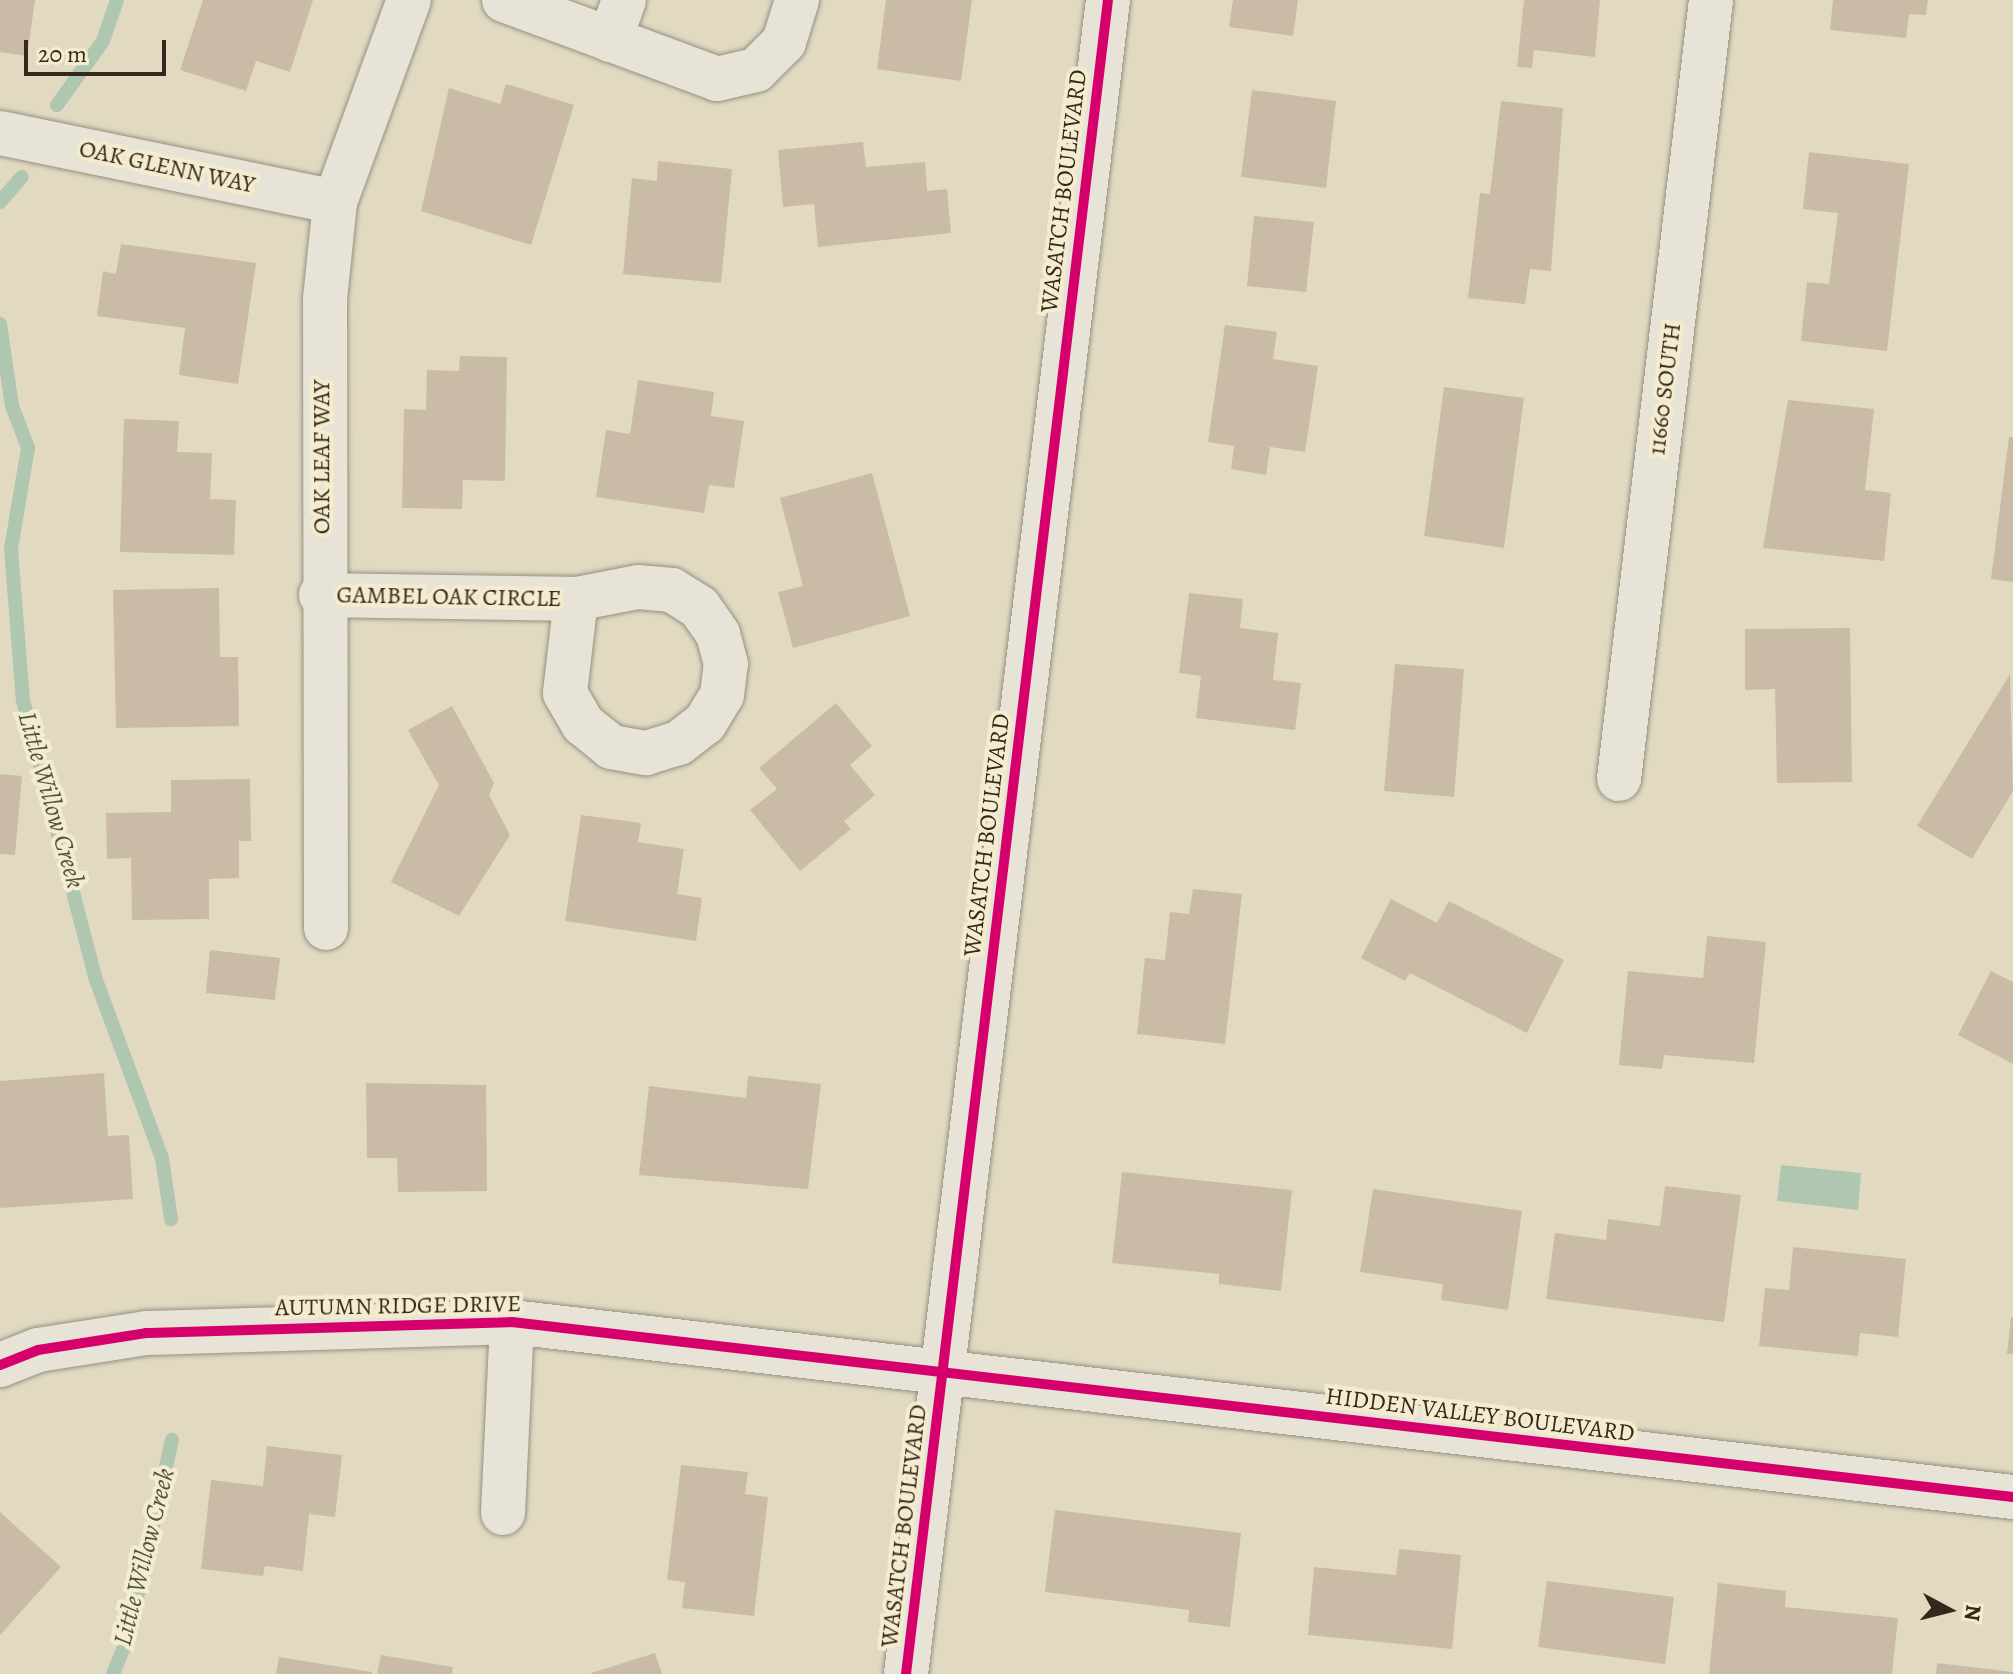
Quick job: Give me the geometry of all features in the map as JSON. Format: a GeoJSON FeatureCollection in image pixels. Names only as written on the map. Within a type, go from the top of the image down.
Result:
{"type":"FeatureCollection","features":[{"type":"Feature","properties":{"kind":"street","name":"OAK LEAF WAY"},"geometry":{"type":"LineString","coordinates":[[326,928],[321,396],[335,202],[409,0]]}},
{"type":"Feature","properties":{"kind":"street"},"geometry":{"type":"LineString","coordinates":[[504,0],[617,20],[717,79],[756,70],[784,42],[797,0]]}},
{"type":"Feature","properties":{"kind":"street","name":"WASATCH BOULEVARD"},"geometry":{"type":"LineString","coordinates":[[906,1674],[1108,0]]}},
{"type":"Feature","properties":{"kind":"street","name":"11660 SOUTH"},"geometry":{"type":"LineString","coordinates":[[1619,779],[1711,0]]}},
{"type":"Feature","properties":{"kind":"street","name":"OAK GLENN WAY"},"geometry":{"type":"LineString","coordinates":[[0,133],[335,202]]}},
{"type":"Feature","properties":{"kind":"street","name":"GAMBEL OAK CIRCLE"},"geometry":{"type":"LineString","coordinates":[[321,595],[576,599]]}},
{"type":"Feature","properties":{"kind":"street","name":"AUTUMN RIDGE DRIVE"},"geometry":{"type":"LineString","coordinates":[[503,1513],[512,1322]]}},
{"type":"Feature","properties":{"kind":"street","name":"AUTUMN RIDGE DRIVE"},"geometry":{"type":"LineString","coordinates":[[0,1365],[38,1350],[146,1333],[512,1322],[942,1373]]}},
{"type":"Feature","properties":{"kind":"street","name":"HIDDEN VALLEY BOULEVARD"},"geometry":{"type":"LineString","coordinates":[[942,1373],[2013,1497]]}},
{"type":"Feature","properties":{"kind":"shaded area"},"geometry":{"type":"Polygon","coordinates":[[[1781,1165],[1861,1173],[1858,1210],[1777,1201],[1781,1165]]]}},
{"type":"Feature","properties":{"kind":"building"},"geometry":{"type":"Polygon","coordinates":[[[0,0],[35,0],[27,56],[0,52],[0,0]]]}},
{"type":"Feature","properties":{"kind":"building"},"geometry":{"type":"Polygon","coordinates":[[[203,0],[313,0],[290,72],[256,61],[246,91],[180,70],[203,0]]]}},
{"type":"Feature","properties":{"kind":"building"},"geometry":{"type":"Polygon","coordinates":[[[886,0],[972,0],[961,81],[877,69],[886,0]]]}},
{"type":"Feature","properties":{"kind":"building"},"geometry":{"type":"Polygon","coordinates":[[[1233,0],[1298,0],[1293,36],[1229,27],[1233,0]]]}},
{"type":"Feature","properties":{"kind":"building"},"geometry":{"type":"Polygon","coordinates":[[[1524,0],[1600,0],[1595,57],[1534,50],[1532,68],[1517,67],[1524,0]]]}},
{"type":"Feature","properties":{"kind":"building"},"geometry":{"type":"Polygon","coordinates":[[[1833,0],[1928,0],[1926,15],[1909,14],[1906,38],[1830,30],[1833,0]]]}},
{"type":"Feature","properties":{"kind":"building"},"geometry":{"type":"Polygon","coordinates":[[[506,84],[574,105],[531,245],[421,211],[449,88],[500,104],[506,84]]]}},
{"type":"Feature","properties":{"kind":"building"},"geometry":{"type":"Polygon","coordinates":[[[1252,90],[1336,101],[1326,188],[1241,177],[1252,90]]]}},
{"type":"Feature","properties":{"kind":"building"},"geometry":{"type":"Polygon","coordinates":[[[1501,101],[1563,108],[1551,271],[1530,269],[1525,304],[1468,298],[1480,193],[1490,194],[1501,101]]]}},
{"type":"Feature","properties":{"kind":"building"},"geometry":{"type":"Polygon","coordinates":[[[863,142],[866,167],[925,162],[927,191],[947,189],[951,233],[818,247],[814,204],[783,207],[778,150],[863,142]]]}},
{"type":"Feature","properties":{"kind":"building"},"geometry":{"type":"Polygon","coordinates":[[[1809,152],[1909,164],[1887,351],[1801,341],[1807,282],[1829,284],[1838,213],[1803,209],[1809,152]]]}},
{"type":"Feature","properties":{"kind":"building"},"geometry":{"type":"Polygon","coordinates":[[[658,161],[732,169],[721,283],[623,274],[632,178],[657,181],[658,161]]]}},
{"type":"Feature","properties":{"kind":"building"},"geometry":{"type":"Polygon","coordinates":[[[1254,216],[1314,222],[1306,292],[1247,286],[1254,216]]]}},
{"type":"Feature","properties":{"kind":"building"},"geometry":{"type":"Polygon","coordinates":[[[121,244],[256,263],[238,384],[179,375],[185,328],[97,316],[103,271],[116,274],[121,244]]]}},
{"type":"Feature","properties":{"kind":"building"},"geometry":{"type":"Polygon","coordinates":[[[1225,325],[1277,332],[1273,359],[1318,366],[1305,452],[1270,447],[1266,475],[1231,469],[1234,446],[1208,442],[1225,325]]]}},
{"type":"Feature","properties":{"kind":"building"},"geometry":{"type":"Polygon","coordinates":[[[460,356],[507,357],[505,481],[463,480],[462,509],[402,508],[404,409],[426,410],[427,370],[459,371],[460,356]]]}},
{"type":"Feature","properties":{"kind":"building"},"geometry":{"type":"Polygon","coordinates":[[[638,380],[714,392],[711,416],[744,421],[734,488],[709,485],[704,513],[596,497],[606,430],[630,434],[638,380]]]}},
{"type":"Feature","properties":{"kind":"building"},"geometry":{"type":"Polygon","coordinates":[[[1444,387],[1524,398],[1504,548],[1424,536],[1444,387]]]}},
{"type":"Feature","properties":{"kind":"building"},"geometry":{"type":"Polygon","coordinates":[[[1788,400],[1874,409],[1865,490],[1891,493],[1884,561],[1763,548],[1788,400]]]}},
{"type":"Feature","properties":{"kind":"building"},"geometry":{"type":"Polygon","coordinates":[[[124,419],[179,421],[177,452],[212,453],[210,499],[236,500],[234,555],[120,552],[124,419]]]}},
{"type":"Feature","properties":{"kind":"building"},"geometry":{"type":"Polygon","coordinates":[[[2009,437],[2013,437],[2013,582],[1991,579],[2009,437]]]}},
{"type":"Feature","properties":{"kind":"building"},"geometry":{"type":"Polygon","coordinates":[[[872,473],[910,616],[793,648],[778,592],[803,586],[780,498],[872,473]]]}},
{"type":"Feature","properties":{"kind":"building"},"geometry":{"type":"Polygon","coordinates":[[[219,588],[220,657],[238,657],[239,726],[116,728],[113,590],[219,588]]]}},
{"type":"Feature","properties":{"kind":"building"},"geometry":{"type":"Polygon","coordinates":[[[1189,593],[1243,599],[1240,628],[1278,633],[1273,680],[1301,683],[1295,730],[1196,718],[1201,676],[1179,673],[1189,593]]]}},
{"type":"Feature","properties":{"kind":"building"},"geometry":{"type":"Polygon","coordinates":[[[1850,628],[1852,782],[1777,783],[1775,689],[1745,690],[1745,629],[1850,628]]]}},
{"type":"Feature","properties":{"kind":"building"},"geometry":{"type":"Polygon","coordinates":[[[1395,664],[1464,669],[1454,797],[1384,791],[1395,664]]]}},
{"type":"Feature","properties":{"kind":"building"},"geometry":{"type":"Polygon","coordinates":[[[2010,674],[2013,791],[1972,859],[1917,826],[2010,674]]]}},
{"type":"Feature","properties":{"kind":"building"},"geometry":{"type":"Polygon","coordinates":[[[836,703],[872,746],[850,765],[875,795],[844,821],[851,829],[800,871],[750,810],[777,789],[759,768],[836,703]]]}},
{"type":"Feature","properties":{"kind":"building"},"geometry":{"type":"Polygon","coordinates":[[[452,706],[494,783],[489,795],[510,835],[459,916],[391,882],[439,785],[408,730],[452,706]]]}},
{"type":"Feature","properties":{"kind":"building"},"geometry":{"type":"Polygon","coordinates":[[[0,774],[22,776],[15,855],[0,854],[0,774]]]}},
{"type":"Feature","properties":{"kind":"building"},"geometry":{"type":"Polygon","coordinates":[[[250,779],[251,841],[239,841],[239,878],[209,879],[209,919],[132,920],[131,858],[107,859],[106,813],[171,812],[171,780],[250,779]]]}},
{"type":"Feature","properties":{"kind":"building"},"geometry":{"type":"Polygon","coordinates":[[[581,815],[641,823],[638,842],[684,849],[677,894],[702,898],[696,941],[565,921],[581,815]]]}},
{"type":"Feature","properties":{"kind":"building"},"geometry":{"type":"Polygon","coordinates":[[[1193,889],[1242,894],[1225,1044],[1137,1034],[1145,958],[1165,960],[1170,912],[1189,914],[1193,889]]]}},
{"type":"Feature","properties":{"kind":"building"},"geometry":{"type":"Polygon","coordinates":[[[1391,899],[1437,923],[1449,901],[1564,960],[1527,1033],[1410,973],[1405,981],[1361,958],[1391,899]]]}},
{"type":"Feature","properties":{"kind":"building"},"geometry":{"type":"Polygon","coordinates":[[[1707,936],[1766,942],[1754,1063],[1664,1055],[1662,1069],[1619,1065],[1628,971],[1703,978],[1707,936]]]}},
{"type":"Feature","properties":{"kind":"building"},"geometry":{"type":"Polygon","coordinates":[[[210,950],[280,958],[275,1000],[206,993],[210,950]]]}},
{"type":"Feature","properties":{"kind":"building"},"geometry":{"type":"Polygon","coordinates":[[[1991,971],[2013,982],[2013,1064],[1958,1035],[1991,971]]]}},
{"type":"Feature","properties":{"kind":"building"},"geometry":{"type":"Polygon","coordinates":[[[104,1073],[108,1136],[129,1135],[133,1199],[0,1208],[0,1081],[104,1073]]]}},
{"type":"Feature","properties":{"kind":"building"},"geometry":{"type":"Polygon","coordinates":[[[748,1076],[821,1084],[808,1189],[639,1175],[649,1086],[746,1098],[748,1076]]]}},
{"type":"Feature","properties":{"kind":"building"},"geometry":{"type":"Polygon","coordinates":[[[366,1083],[486,1085],[487,1191],[398,1192],[397,1158],[367,1158],[366,1083]]]}},
{"type":"Feature","properties":{"kind":"building"},"geometry":{"type":"Polygon","coordinates":[[[1122,1172],[1292,1190],[1281,1291],[1219,1284],[1219,1274],[1112,1263],[1122,1172]]]}},
{"type":"Feature","properties":{"kind":"building"},"geometry":{"type":"Polygon","coordinates":[[[1665,1186],[1741,1195],[1724,1322],[1546,1299],[1555,1233],[1606,1240],[1608,1219],[1660,1226],[1665,1186]]]}},
{"type":"Feature","properties":{"kind":"building"},"geometry":{"type":"Polygon","coordinates":[[[1373,1189],[1522,1211],[1508,1310],[1441,1300],[1443,1284],[1360,1272],[1373,1189]]]}},
{"type":"Feature","properties":{"kind":"building"},"geometry":{"type":"Polygon","coordinates":[[[1793,1247],[1906,1259],[1898,1337],[1860,1333],[1858,1356],[1759,1346],[1765,1288],[1789,1290],[1793,1247]]]}},
{"type":"Feature","properties":{"kind":"building"},"geometry":{"type":"Polygon","coordinates":[[[2011,1317],[2013,1354],[2007,1354],[2011,1317]]]}},
{"type":"Feature","properties":{"kind":"building"},"geometry":{"type":"Polygon","coordinates":[[[267,1446],[342,1455],[335,1517],[309,1514],[303,1571],[265,1566],[263,1576],[201,1569],[211,1480],[263,1486],[267,1446]]]}},
{"type":"Feature","properties":{"kind":"building"},"geometry":{"type":"Polygon","coordinates":[[[681,1465],[748,1472],[745,1494],[768,1497],[754,1616],[682,1608],[685,1582],[667,1580],[681,1465]]]}},
{"type":"Feature","properties":{"kind":"building"},"geometry":{"type":"Polygon","coordinates":[[[1055,1510],[1241,1533],[1230,1627],[1188,1622],[1189,1610],[1045,1592],[1055,1510]]]}},
{"type":"Feature","properties":{"kind":"building"},"geometry":{"type":"Polygon","coordinates":[[[0,1512],[61,1567],[0,1635],[0,1512]]]}},
{"type":"Feature","properties":{"kind":"building"},"geometry":{"type":"Polygon","coordinates":[[[1399,1549],[1461,1555],[1452,1649],[1308,1635],[1314,1567],[1396,1575],[1399,1549]]]}},
{"type":"Feature","properties":{"kind":"building"},"geometry":{"type":"Polygon","coordinates":[[[1547,1581],[1674,1597],[1665,1664],[1538,1647],[1547,1581]]]}},
{"type":"Feature","properties":{"kind":"building"},"geometry":{"type":"Polygon","coordinates":[[[1718,1583],[1786,1591],[1785,1607],[1898,1618],[1892,1674],[1709,1674],[1718,1583]]]}},
{"type":"Feature","properties":{"kind":"building"},"geometry":{"type":"Polygon","coordinates":[[[655,1653],[662,1674],[591,1674],[591,1673],[655,1653]]]}},
{"type":"Feature","properties":{"kind":"building"},"geometry":{"type":"Polygon","coordinates":[[[381,1655],[453,1667],[452,1674],[377,1674],[381,1655]]]}},
{"type":"Feature","properties":{"kind":"building"},"geometry":{"type":"Polygon","coordinates":[[[279,1657],[372,1672],[372,1674],[276,1674],[279,1657]]]}},
{"type":"Feature","properties":{"kind":"building"},"geometry":{"type":"Polygon","coordinates":[[[1937,1663],[2013,1672],[2013,1674],[1936,1674],[1937,1663]]]}},
{"type":"Feature","properties":{"kind":"waterway","name":"Little Willow Creek"},"geometry":{"type":"LineString","coordinates":[[57,105],[103,41],[117,0]]}},
{"type":"Feature","properties":{"kind":"waterway","name":"Little Willow Creek"},"geometry":{"type":"LineString","coordinates":[[0,202],[22,177]]}},
{"type":"Feature","properties":{"kind":"waterway","name":"Little Willow Creek"},"geometry":{"type":"LineString","coordinates":[[0,324],[12,406],[28,448],[11,549],[23,700],[96,980],[162,1158],[171,1219]]}},
{"type":"Feature","properties":{"kind":"waterway","name":"Little Willow Creek"},"geometry":{"type":"LineString","coordinates":[[113,1674],[129,1635],[172,1440]]}},
{"type":"Feature","properties":{"kind":"cycle path"},"geometry":{"type":"LineString","coordinates":[[906,1674],[1108,0]]}},
{"type":"Feature","properties":{"kind":"cycle path"},"geometry":{"type":"LineString","coordinates":[[0,1365],[38,1350],[146,1333],[512,1322],[2013,1497]]}}]}
